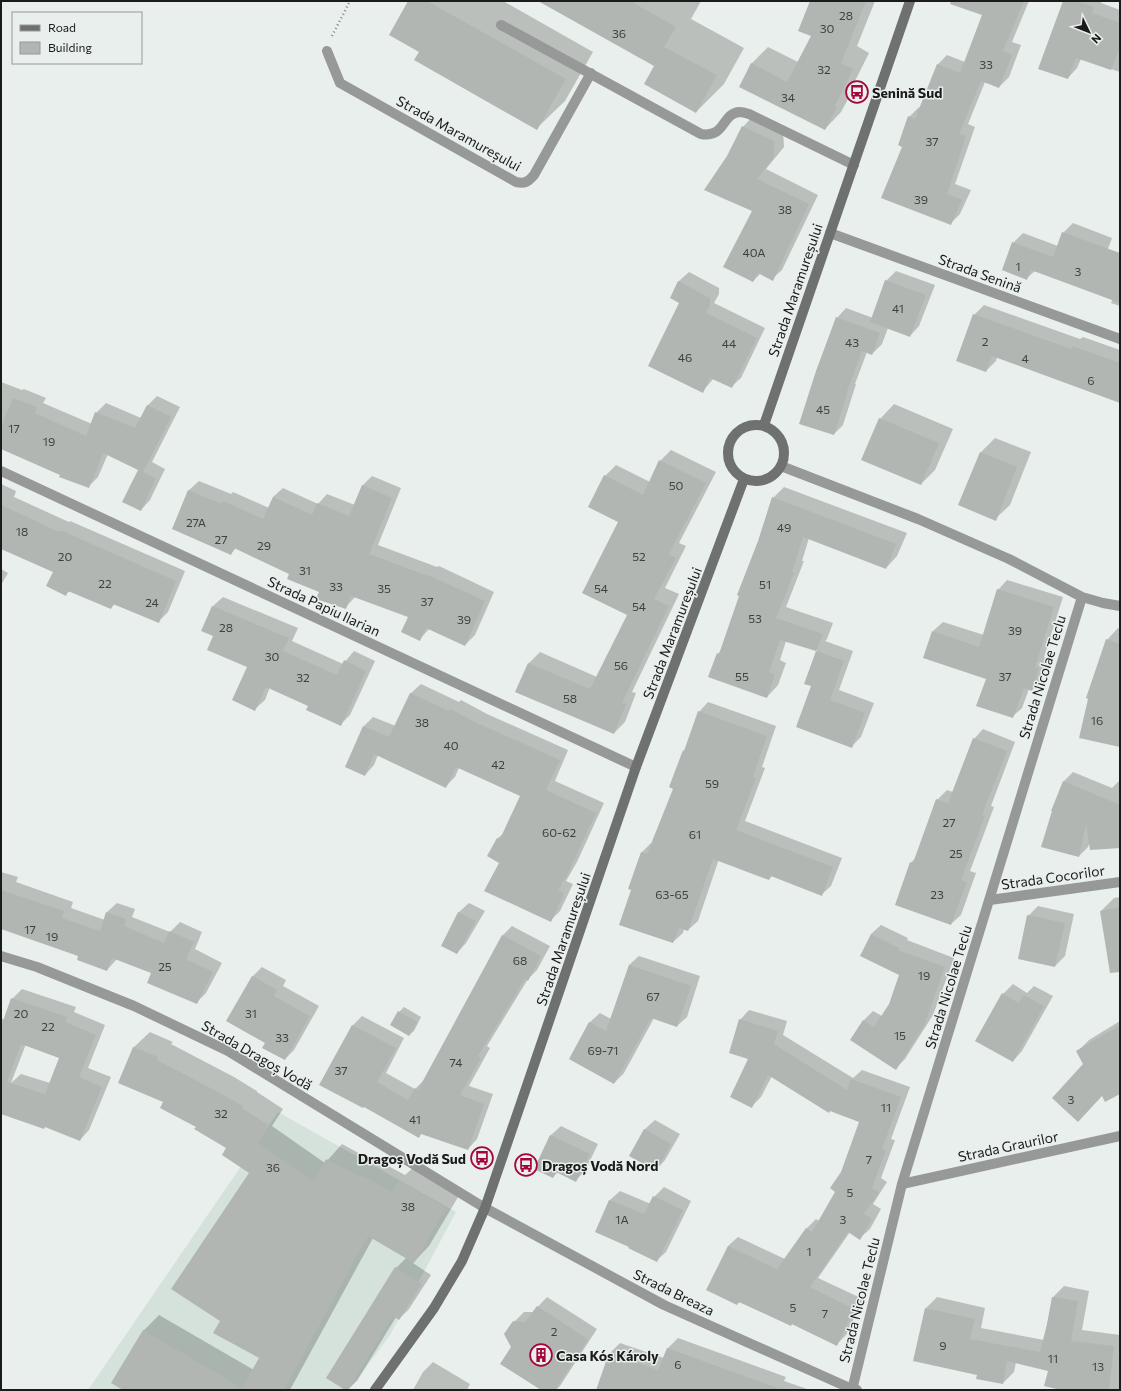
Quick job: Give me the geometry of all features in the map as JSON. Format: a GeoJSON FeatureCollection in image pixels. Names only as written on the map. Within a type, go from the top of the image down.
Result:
{"type":"FeatureCollection","features":[{"type":"Feature","properties":{"kind":"main road","name":"Strada Maramureșului"},"geometry":{"type":"LineString","coordinates":[[764,425],[910,1]]}},
{"type":"Feature","properties":{"kind":"main road"},"geometry":{"type":"LineString","coordinates":[[764,425],[772,429],[779,436],[783,444],[785,454],[781,466],[771,477],[762,481],[744,479],[736,474],[728,457],[728,448],[731,440],[737,432],[745,427],[764,425]]}},
{"type":"Feature","properties":{"kind":"main road","name":"Strada Maramureșului"},"geometry":{"type":"LineString","coordinates":[[375,1390],[434,1308],[462,1261],[485,1208],[636,767],[744,479]]}},
{"type":"Feature","properties":{"kind":"street"},"geometry":{"type":"LineString","coordinates":[[501,25],[702,134],[710,135],[717,132],[731,115],[738,112],[748,114],[854,165]]}},
{"type":"Feature","properties":{"kind":"street","name":"Strada Maramureșului"},"geometry":{"type":"LineString","coordinates":[[327,51],[340,83],[516,182],[523,184],[534,174],[591,73]]}},
{"type":"Feature","properties":{"kind":"street","name":"Strada Senină"},"geometry":{"type":"LineString","coordinates":[[830,232],[1120,339]]}},
{"type":"Feature","properties":{"kind":"street"},"geometry":{"type":"LineString","coordinates":[[781,466],[918,519],[1008,559],[1082,597],[1103,604],[1120,606]]}},
{"type":"Feature","properties":{"kind":"street","name":"Strada Papiu Ilarian"},"geometry":{"type":"LineString","coordinates":[[1,471],[636,767]]}},
{"type":"Feature","properties":{"kind":"street","name":"Strada Nicolae Teclu"},"geometry":{"type":"LineString","coordinates":[[853,1390],[902,1184],[1082,597]]}},
{"type":"Feature","properties":{"kind":"street","name":"Strada Cocorilor"},"geometry":{"type":"LineString","coordinates":[[990,900],[1120,882]]}},
{"type":"Feature","properties":{"kind":"street","name":"Strada Dragoș Vodă"},"geometry":{"type":"LineString","coordinates":[[1,956],[37,967],[134,1006],[228,1051],[485,1208]]}},
{"type":"Feature","properties":{"kind":"street","name":"Strada Graurilor"},"geometry":{"type":"LineString","coordinates":[[902,1184],[1120,1136]]}},
{"type":"Feature","properties":{"kind":"street","name":"Strada Breaza"},"geometry":{"type":"LineString","coordinates":[[485,1208],[664,1305],[853,1390]]}},
{"type":"Feature","properties":{"kind":"path"},"geometry":{"type":"LineString","coordinates":[[327,51],[334,31],[350,1]]}},
{"type":"Feature","properties":{"kind":"shaded area"},"geometry":{"type":"Polygon","coordinates":[[[278,1112],[456,1212],[390,1335],[349,1390],[88,1390],[278,1112]]]}},
{"type":"Feature","properties":{"kind":"building"},"geometry":{"type":"Polygon","coordinates":[[[408,1],[427,1],[566,79],[537,130],[414,60],[419,52],[389,35],[408,1]]]}},
{"type":"Feature","properties":{"kind":"building"},"geometry":{"type":"Polygon","coordinates":[[[538,1],[630,1],[676,27],[664,47],[717,75],[696,113],[644,84],[654,66],[538,1]]]}},
{"type":"Feature","properties":{"kind":"building"},"geometry":{"type":"Polygon","coordinates":[[[810,1],[866,1],[841,63],[853,69],[835,106],[837,107],[825,130],[739,87],[751,63],[787,82],[811,36],[798,31],[810,1]]]}},
{"type":"Feature","properties":{"kind":"building"},"geometry":{"type":"Polygon","coordinates":[[[951,1],[1024,1],[1003,51],[1012,55],[999,88],[981,81],[959,134],[966,136],[947,194],[962,200],[951,225],[881,198],[902,147],[898,145],[908,116],[915,119],[937,64],[960,73],[982,15],[950,4],[951,1]]]}},
{"type":"Feature","properties":{"kind":"building"},"geometry":{"type":"Polygon","coordinates":[[[1063,1],[1077,1],[1094,7],[1092,13],[1120,23],[1120,47],[1111,70],[1076,58],[1068,79],[1038,69],[1063,1]]]}},
{"type":"Feature","properties":{"kind":"building"},"geometry":{"type":"Polygon","coordinates":[[[742,126],[774,141],[774,157],[757,179],[809,204],[773,281],[758,273],[753,282],[723,267],[752,211],[704,190],[727,156],[742,126]]]}},
{"type":"Feature","properties":{"kind":"building"},"geometry":{"type":"Polygon","coordinates":[[[1062,232],[1120,253],[1120,303],[1031,270],[1027,280],[1002,270],[1012,242],[1053,257],[1062,232]]]}},
{"type":"Feature","properties":{"kind":"building"},"geometry":{"type":"Polygon","coordinates":[[[885,280],[926,295],[910,337],[870,322],[885,280]]]}},
{"type":"Feature","properties":{"kind":"building"},"geometry":{"type":"Polygon","coordinates":[[[678,281],[710,298],[710,305],[706,313],[757,338],[732,388],[710,378],[703,393],[648,366],[679,303],[670,298],[678,281]]]}},
{"type":"Feature","properties":{"kind":"building"},"geometry":{"type":"Polygon","coordinates":[[[973,314],[1071,349],[1072,346],[1120,363],[1120,403],[992,356],[986,372],[956,361],[973,314]]]}},
{"type":"Feature","properties":{"kind":"building"},"geometry":{"type":"Polygon","coordinates":[[[836,317],[880,333],[872,355],[862,351],[846,394],[834,435],[799,424],[816,371],[836,317]]]}},
{"type":"Feature","properties":{"kind":"building"},"geometry":{"type":"Polygon","coordinates":[[[13,398],[37,407],[35,413],[86,436],[95,412],[135,428],[147,405],[171,417],[143,472],[156,478],[141,511],[122,502],[138,470],[103,453],[89,488],[59,477],[60,475],[1,449],[1,427],[13,398]]]}},
{"type":"Feature","properties":{"kind":"building"},"geometry":{"type":"Polygon","coordinates":[[[879,418],[939,443],[921,485],[861,460],[879,418]]]}},
{"type":"Feature","properties":{"kind":"building"},"geometry":{"type":"Polygon","coordinates":[[[980,452],[1017,467],[996,521],[958,505],[980,452]]]}},
{"type":"Feature","properties":{"kind":"building"},"geometry":{"type":"Polygon","coordinates":[[[659,460],[706,483],[669,554],[676,558],[654,599],[669,606],[622,703],[626,704],[614,734],[515,692],[528,663],[590,689],[627,615],[582,593],[618,522],[588,507],[604,475],[643,495],[659,460]]]}},
{"type":"Feature","properties":{"kind":"building"},"geometry":{"type":"Polygon","coordinates":[[[362,485],[392,498],[369,554],[428,575],[485,601],[465,646],[426,628],[420,641],[401,632],[408,617],[351,596],[346,609],[316,599],[319,592],[287,579],[289,574],[234,548],[231,555],[172,529],[188,490],[222,504],[223,501],[263,519],[273,497],[312,515],[317,503],[349,516],[362,485]]]}},
{"type":"Feature","properties":{"kind":"building"},"geometry":{"type":"Polygon","coordinates":[[[772,497],[896,544],[886,569],[803,537],[792,572],[794,573],[776,618],[823,634],[816,651],[780,640],[769,672],[775,674],[767,698],[708,677],[717,653],[719,654],[739,596],[737,595],[758,541],[772,497]]]}},
{"type":"Feature","properties":{"kind":"building"},"geometry":{"type":"Polygon","coordinates":[[[1,505],[59,532],[60,530],[176,581],[159,623],[113,604],[111,609],[68,591],[66,596],[46,586],[53,572],[1,549],[1,505]]]}},
{"type":"Feature","properties":{"kind":"building"},"geometry":{"type":"Polygon","coordinates":[[[997,589],[1054,607],[1035,667],[1039,668],[1032,691],[1024,688],[1013,718],[976,706],[986,679],[923,658],[932,631],[979,647],[997,589]]]}},
{"type":"Feature","properties":{"kind":"building"},"geometry":{"type":"Polygon","coordinates":[[[212,606],[289,638],[283,651],[337,675],[344,660],[366,671],[341,726],[306,710],[308,706],[266,687],[255,711],[232,700],[247,667],[207,650],[213,636],[201,631],[212,606]]]}},
{"type":"Feature","properties":{"kind":"building"},"geometry":{"type":"Polygon","coordinates":[[[1106,639],[1120,644],[1120,747],[1079,738],[1088,699],[1086,698],[1106,639]]]}},
{"type":"Feature","properties":{"kind":"building"},"geometry":{"type":"Polygon","coordinates":[[[816,651],[844,661],[830,700],[865,713],[852,748],[796,727],[811,686],[804,684],[816,651]]]}},
{"type":"Feature","properties":{"kind":"building"},"geometry":{"type":"Polygon","coordinates":[[[410,693],[449,711],[450,709],[477,723],[560,760],[546,790],[596,813],[568,873],[558,890],[564,893],[551,922],[484,891],[499,863],[487,856],[497,838],[500,839],[520,796],[456,767],[446,788],[374,754],[365,776],[345,767],[363,726],[389,737],[410,693]]]}},
{"type":"Feature","properties":{"kind":"building"},"geometry":{"type":"Polygon","coordinates":[[[698,711],[767,736],[753,777],[756,778],[736,830],[833,867],[822,896],[771,876],[769,880],[713,859],[688,931],[679,928],[673,943],[619,925],[631,890],[628,889],[641,852],[647,854],[673,789],[669,787],[698,711]]]}},
{"type":"Feature","properties":{"kind":"building"},"geometry":{"type":"Polygon","coordinates":[[[973,738],[1007,751],[982,815],[985,816],[961,880],[967,882],[951,925],[895,905],[910,862],[913,863],[936,799],[948,803],[973,738]]]}},
{"type":"Feature","properties":{"kind":"building"},"geometry":{"type":"Polygon","coordinates":[[[1063,781],[1120,805],[1120,848],[1090,850],[1086,824],[1079,857],[1041,847],[1051,811],[1063,781]]]}},
{"type":"Feature","properties":{"kind":"building"},"geometry":{"type":"Polygon","coordinates":[[[1,890],[64,911],[62,918],[100,931],[106,912],[126,919],[124,926],[164,943],[169,931],[194,942],[186,959],[213,972],[197,1004],[147,983],[151,973],[112,958],[107,971],[77,960],[78,956],[1,929],[1,890]]]}},
{"type":"Feature","properties":{"kind":"building"},"geometry":{"type":"Polygon","coordinates":[[[1120,907],[1120,972],[1110,973],[1100,911],[1120,907]]]}},
{"type":"Feature","properties":{"kind":"building"},"geometry":{"type":"Polygon","coordinates":[[[458,912],[476,921],[457,954],[441,946],[458,912]]]}},
{"type":"Feature","properties":{"kind":"building"},"geometry":{"type":"Polygon","coordinates":[[[1027,915],[1065,923],[1055,967],[1018,959],[1027,915]]]}},
{"type":"Feature","properties":{"kind":"building"},"geometry":{"type":"Polygon","coordinates":[[[871,934],[899,948],[898,950],[945,967],[924,1026],[896,1070],[850,1040],[863,1020],[874,1027],[889,1004],[899,975],[860,956],[871,934]]]}},
{"type":"Feature","properties":{"kind":"building"},"geometry":{"type":"Polygon","coordinates":[[[502,935],[541,956],[528,981],[525,979],[478,1056],[481,1058],[460,1095],[484,1104],[468,1150],[421,1134],[419,1138],[364,1107],[363,1108],[319,1085],[352,1025],[396,1048],[377,1082],[408,1100],[415,1088],[418,1090],[502,935]]]}},
{"type":"Feature","properties":{"kind":"building"},"geometry":{"type":"Polygon","coordinates":[[[629,965],[691,986],[677,1027],[651,1018],[614,1084],[569,1059],[589,1022],[606,1031],[629,965]]]}},
{"type":"Feature","properties":{"kind":"building"},"geometry":{"type":"Polygon","coordinates":[[[252,976],[277,990],[274,996],[310,1016],[285,1060],[262,1048],[265,1043],[226,1021],[252,976]]]}},
{"type":"Feature","properties":{"kind":"building"},"geometry":{"type":"Polygon","coordinates":[[[1002,993],[1019,1003],[1024,995],[1044,1006],[1013,1062],[975,1041],[1002,993]]]}},
{"type":"Feature","properties":{"kind":"building"},"geometry":{"type":"Polygon","coordinates":[[[11,998],[67,1017],[65,1022],[96,1035],[79,1077],[102,1087],[80,1141],[45,1127],[44,1129],[1,1114],[1,1027],[11,998]],[[21,1044],[7,1082],[45,1094],[59,1058],[21,1044]]]}},
{"type":"Feature","properties":{"kind":"building"},"geometry":{"type":"Polygon","coordinates":[[[398,1011],[417,1022],[409,1036],[390,1025],[398,1011]]]}},
{"type":"Feature","properties":{"kind":"building"},"geometry":{"type":"Polygon","coordinates":[[[739,1019],[778,1031],[774,1044],[847,1090],[851,1079],[901,1097],[882,1149],[886,1150],[872,1188],[879,1192],[864,1214],[872,1219],[860,1240],[848,1232],[810,1287],[854,1309],[837,1346],[792,1324],[791,1326],[739,1302],[737,1305],[706,1290],[728,1246],[777,1269],[806,1228],[812,1232],[835,1192],[830,1188],[841,1172],[859,1122],[830,1111],[829,1113],[768,1075],[752,1108],[730,1097],[748,1059],[729,1053],[739,1019]]]}},
{"type":"Feature","properties":{"kind":"building"},"geometry":{"type":"Polygon","coordinates":[[[1120,1025],[1120,1094],[1105,1102],[1102,1096],[1078,1122],[1052,1098],[1083,1064],[1076,1051],[1120,1025]]]}},
{"type":"Feature","properties":{"kind":"building"},"geometry":{"type":"Polygon","coordinates":[[[133,1047],[158,1057],[157,1060],[243,1106],[242,1108],[268,1125],[257,1142],[314,1181],[326,1159],[360,1177],[361,1175],[392,1192],[399,1180],[446,1208],[414,1263],[368,1236],[284,1390],[123,1390],[111,1383],[143,1330],[242,1388],[259,1358],[213,1333],[220,1321],[171,1289],[249,1173],[222,1155],[226,1148],[194,1129],[196,1127],[160,1108],[163,1102],[118,1083],[133,1047]]]}},
{"type":"Feature","properties":{"kind":"building"},"geometry":{"type":"Polygon","coordinates":[[[644,1129],[671,1144],[656,1171],[629,1156],[644,1129]]]}},
{"type":"Feature","properties":{"kind":"building"},"geometry":{"type":"Polygon","coordinates":[[[550,1135],[590,1154],[576,1182],[556,1172],[553,1178],[534,1169],[550,1135]]]}},
{"type":"Feature","properties":{"kind":"building"},"geometry":{"type":"Polygon","coordinates":[[[653,1196],[683,1210],[657,1262],[628,1248],[629,1247],[595,1232],[609,1200],[644,1214],[653,1196]]]}},
{"type":"Feature","properties":{"kind":"building"},"geometry":{"type":"Polygon","coordinates":[[[395,1267],[422,1284],[399,1320],[393,1316],[348,1390],[345,1390],[326,1378],[395,1267]]]}},
{"type":"Feature","properties":{"kind":"building"},"geometry":{"type":"Polygon","coordinates":[[[1052,1297],[1078,1301],[1071,1341],[1114,1346],[1109,1390],[1061,1390],[1044,1386],[1048,1371],[1007,1361],[1003,1384],[976,1379],[977,1375],[913,1361],[925,1308],[975,1319],[970,1339],[1040,1352],[1052,1297]]]}},
{"type":"Feature","properties":{"kind":"building","name":"Casa Kós Károly"},"geometry":{"type":"Polygon","coordinates":[[[537,1306],[588,1339],[555,1390],[541,1390],[500,1364],[511,1347],[504,1334],[513,1321],[525,1322],[537,1306]]]}},
{"type":"Feature","properties":{"kind":"building"},"geometry":{"type":"Polygon","coordinates":[[[667,1348],[777,1388],[777,1390],[596,1390],[609,1353],[658,1370],[667,1348]]]}},
{"type":"Feature","properties":{"kind":"place","name":"Senină Sud"},"geometry":{"type":"Point","coordinates":[857,92]}},
{"type":"Feature","properties":{"kind":"place","name":"Dragoș Vodă Sud"},"geometry":{"type":"Point","coordinates":[482,1158]}},
{"type":"Feature","properties":{"kind":"place","name":"Dragoș Vodă Nord"},"geometry":{"type":"Point","coordinates":[526,1165]}},
{"type":"Feature","properties":{"kind":"place","name":"Casa Kós Károly"},"geometry":{"type":"Point","coordinates":[541,1355]}}]}
